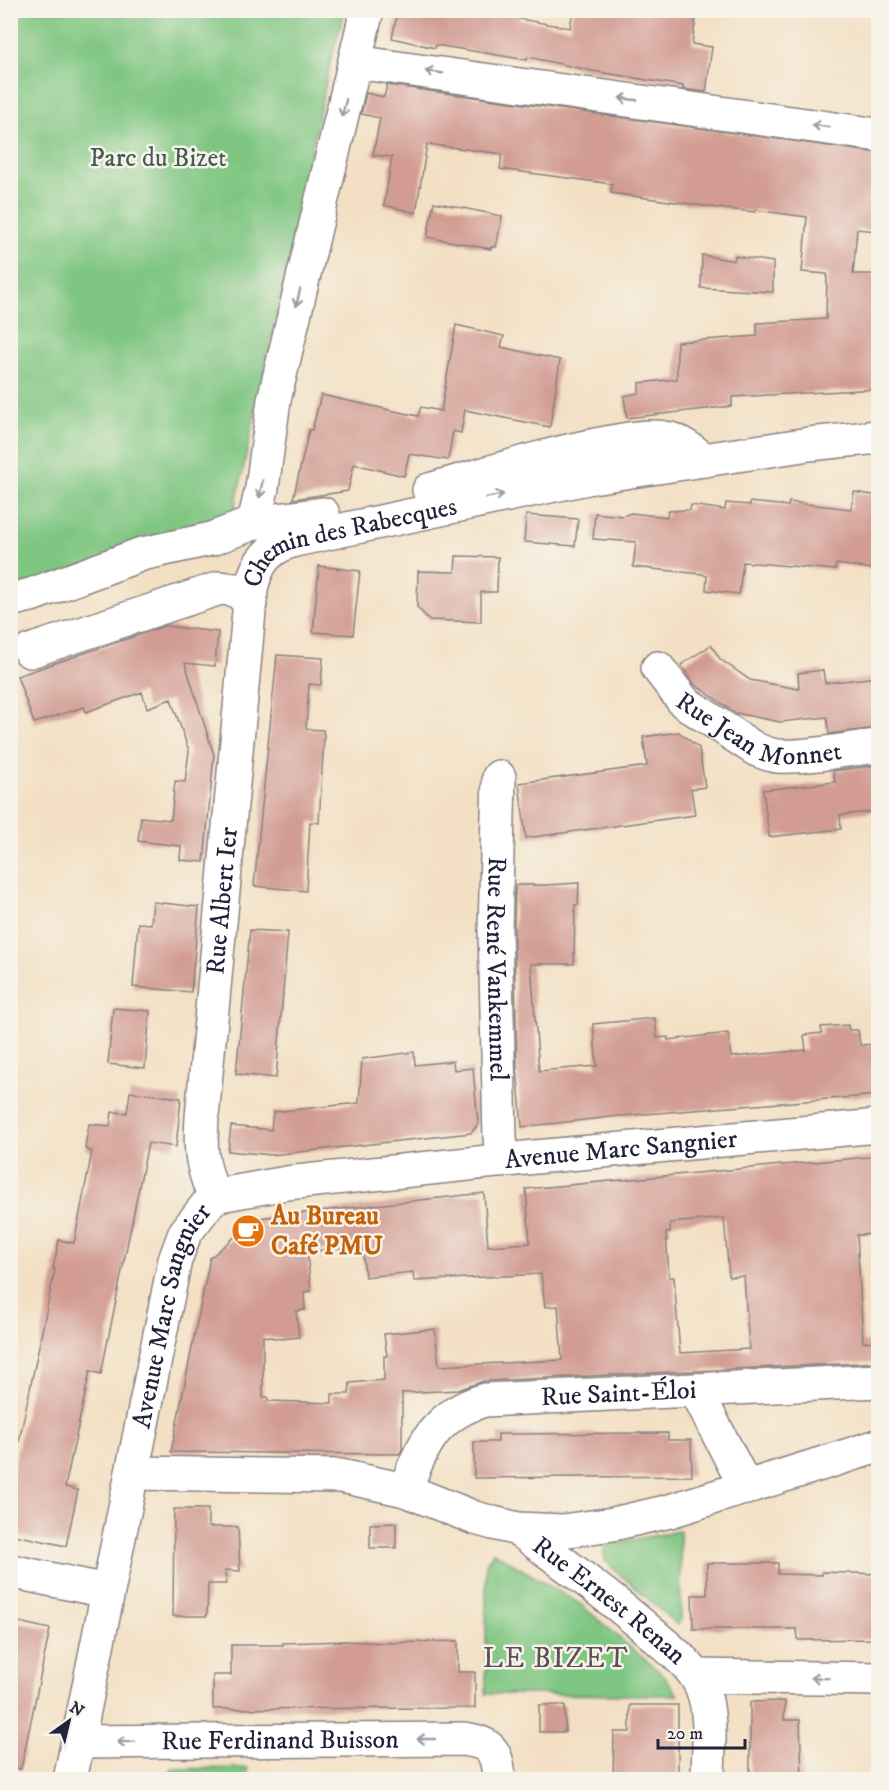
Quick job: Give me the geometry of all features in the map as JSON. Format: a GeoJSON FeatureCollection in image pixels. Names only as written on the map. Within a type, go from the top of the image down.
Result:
{"type":"FeatureCollection","features":[{"type":"Feature","properties":{"kind":"street"},"geometry":{"type":"LineString","coordinates":[[254,523],[262,488],[274,400],[367,10]]}},
{"type":"Feature","properties":{"kind":"street"},"geometry":{"type":"LineString","coordinates":[[355,62],[879,135]]}},
{"type":"Feature","properties":{"kind":"street","name":"Chemin des Rabecques"},"geometry":{"type":"LineString","coordinates":[[250,602],[253,581],[261,561],[267,553],[284,543],[538,487],[640,468],[809,444],[879,437]]}},
{"type":"Feature","properties":{"kind":"street"},"geometry":{"type":"LineString","coordinates":[[10,600],[31,595],[142,554],[211,539],[254,523],[304,518],[390,500],[571,449],[622,440],[669,439],[682,444],[705,460]]}},
{"type":"Feature","properties":{"kind":"street","name":"Chemin des Rabecques"},"geometry":{"type":"LineString","coordinates":[[30,651],[220,588],[236,590],[250,602]]}},
{"type":"Feature","properties":{"kind":"street","name":"Rue Albert Ier"},"geometry":{"type":"LineString","coordinates":[[214,1196],[203,1171],[200,1142],[250,602]]}},
{"type":"Feature","properties":{"kind":"street","name":"Rue Jean Monnet"},"geometry":{"type":"LineString","coordinates":[[658,668],[684,702],[765,753],[777,756],[794,755],[879,746]]}},
{"type":"Feature","properties":{"kind":"street","name":"Rue René Vankemmel"},"geometry":{"type":"LineString","coordinates":[[499,777],[495,931],[502,1161]]}},
{"type":"Feature","properties":{"kind":"street","name":"Avenue Marc Sangnier"},"geometry":{"type":"LineString","coordinates":[[70,1779],[175,1260],[185,1233],[214,1196],[286,1183],[879,1126]]}},
{"type":"Feature","properties":{"kind":"street","name":"Rue Saint-Éloi"},"geometry":{"type":"LineString","coordinates":[[405,1490],[422,1447],[432,1434],[457,1411],[485,1400],[879,1381]]}},
{"type":"Feature","properties":{"kind":"street"},"geometry":{"type":"LineString","coordinates":[[696,1390],[746,1488]]}},
{"type":"Feature","properties":{"kind":"street"},"geometry":{"type":"LineString","coordinates":[[132,1473],[341,1476],[405,1490],[476,1518],[518,1529],[562,1531],[613,1524],[670,1511],[879,1446]]}},
{"type":"Feature","properties":{"kind":"street","name":"Rue Ernest Renan"},"geometry":{"type":"LineString","coordinates":[[518,1529],[645,1627],[684,1662],[696,1677],[702,1688],[708,1715],[708,1779]]}},
{"type":"Feature","properties":{"kind":"street"},"geometry":{"type":"LineString","coordinates":[[10,1571],[107,1591]]}},
{"type":"Feature","properties":{"kind":"street","name":"Rue Ernest Renan"},"geometry":{"type":"LineString","coordinates":[[696,1677],[879,1679]]}},
{"type":"Feature","properties":{"kind":"street","name":"Rue Ferdinand Buisson"},"geometry":{"type":"LineString","coordinates":[[78,1742],[463,1739],[484,1744],[496,1758],[499,1779]]}},
{"type":"Feature","properties":{"kind":"green space","name":"Parc du Bizet"},"geometry":{"type":"Polygon","coordinates":[[[11,11],[345,11],[330,63],[232,522],[11,589],[11,11]]]}},
{"type":"Feature","properties":{"kind":"green space"},"geometry":{"type":"Polygon","coordinates":[[[680,1531],[681,1620],[677,1625],[605,1561],[604,1550],[609,1544],[680,1531]]]}},
{"type":"Feature","properties":{"kind":"green space"},"geometry":{"type":"Polygon","coordinates":[[[493,1552],[580,1604],[663,1675],[678,1695],[486,1694],[486,1564],[493,1552]]]}},
{"type":"Feature","properties":{"kind":"green space"},"geometry":{"type":"Polygon","coordinates":[[[248,1768],[248,1779],[171,1779],[171,1769],[248,1768]]]}},
{"type":"Feature","properties":{"kind":"building"},"geometry":{"type":"Polygon","coordinates":[[[398,10],[520,10],[519,19],[570,28],[573,10],[697,10],[692,44],[712,47],[706,92],[528,57],[527,60],[436,45],[435,48],[392,38],[398,10]]]}},
{"type":"Feature","properties":{"kind":"building"},"geometry":{"type":"Polygon","coordinates":[[[387,85],[879,153],[879,207],[876,231],[857,229],[853,274],[879,274],[879,389],[732,397],[732,406],[627,418],[624,396],[639,393],[639,383],[677,379],[677,342],[757,336],[757,323],[826,319],[827,274],[802,272],[807,217],[755,210],[755,212],[726,209],[611,193],[612,184],[500,169],[502,154],[427,144],[416,213],[384,205],[392,157],[373,155],[380,118],[361,114],[366,93],[384,97],[387,85]]]}},
{"type":"Feature","properties":{"kind":"building"},"geometry":{"type":"Polygon","coordinates":[[[434,202],[502,216],[496,247],[491,247],[491,249],[427,237],[434,202]]]}},
{"type":"Feature","properties":{"kind":"building"},"geometry":{"type":"Polygon","coordinates":[[[702,255],[734,261],[735,256],[773,262],[773,292],[701,288],[702,255]]]}},
{"type":"Feature","properties":{"kind":"building"},"geometry":{"type":"Polygon","coordinates":[[[456,325],[504,336],[501,347],[560,360],[550,427],[465,410],[461,433],[453,431],[448,460],[409,454],[404,476],[354,464],[348,491],[293,499],[309,430],[312,430],[321,395],[418,416],[421,407],[441,411],[456,325]]]}},
{"type":"Feature","properties":{"kind":"building"},"geometry":{"type":"Polygon","coordinates":[[[854,492],[879,496],[879,541],[876,541],[872,569],[836,564],[835,570],[743,562],[739,594],[706,590],[707,576],[702,574],[633,567],[636,542],[593,539],[595,513],[622,516],[631,513],[667,517],[668,511],[690,510],[691,505],[725,510],[726,503],[750,505],[750,502],[788,506],[789,502],[851,509],[854,492]]]}},
{"type":"Feature","properties":{"kind":"building"},"geometry":{"type":"Polygon","coordinates":[[[526,515],[578,519],[575,546],[524,542],[526,515]]]}},
{"type":"Feature","properties":{"kind":"building"},"geometry":{"type":"Polygon","coordinates":[[[456,556],[498,557],[497,592],[481,592],[481,622],[429,620],[417,607],[418,571],[455,572],[456,556]]]}},
{"type":"Feature","properties":{"kind":"building"},"geometry":{"type":"Polygon","coordinates":[[[319,566],[360,571],[353,635],[313,632],[319,566]]]}},
{"type":"Feature","properties":{"kind":"building"},"geometry":{"type":"Polygon","coordinates":[[[165,626],[218,632],[215,666],[185,663],[214,755],[204,862],[180,860],[181,846],[138,841],[141,817],[171,820],[175,781],[185,782],[189,751],[171,699],[147,708],[142,692],[86,712],[84,707],[34,723],[17,676],[165,626]]]}},
{"type":"Feature","properties":{"kind":"building"},"geometry":{"type":"Polygon","coordinates":[[[711,645],[720,659],[750,680],[799,689],[798,673],[823,670],[825,683],[878,677],[878,728],[829,734],[827,717],[780,722],[736,713],[694,684],[681,665],[711,645]]]}},
{"type":"Feature","properties":{"kind":"building"},"geometry":{"type":"Polygon","coordinates":[[[277,655],[323,658],[321,685],[309,684],[306,729],[323,730],[324,736],[319,823],[310,822],[306,891],[254,886],[277,655]]]}},
{"type":"Feature","properties":{"kind":"building"},"geometry":{"type":"Polygon","coordinates":[[[679,732],[699,748],[705,787],[691,789],[695,815],[526,838],[519,783],[647,766],[643,737],[679,732]]]}},
{"type":"Feature","properties":{"kind":"building"},"geometry":{"type":"Polygon","coordinates":[[[879,765],[879,811],[840,815],[841,829],[769,837],[763,790],[835,782],[833,771],[879,765]]]}},
{"type":"Feature","properties":{"kind":"building"},"geometry":{"type":"Polygon","coordinates":[[[579,883],[578,905],[575,905],[574,964],[531,964],[539,1071],[597,1066],[593,1024],[655,1018],[657,1038],[668,1037],[668,1040],[728,1033],[731,1057],[806,1050],[804,1035],[822,1033],[821,1027],[848,1025],[849,1030],[858,1030],[860,1045],[879,1044],[879,1095],[620,1116],[522,1127],[517,1067],[515,885],[579,883]]]}},
{"type":"Feature","properties":{"kind":"building"},"geometry":{"type":"Polygon","coordinates":[[[153,902],[199,907],[191,992],[133,987],[138,923],[151,924],[153,902]]]}},
{"type":"Feature","properties":{"kind":"building"},"geometry":{"type":"Polygon","coordinates":[[[250,930],[288,932],[276,1078],[236,1074],[250,930]]]}},
{"type":"Feature","properties":{"kind":"building"},"geometry":{"type":"Polygon","coordinates":[[[113,1008],[150,1011],[145,1068],[108,1064],[113,1008]]]}},
{"type":"Feature","properties":{"kind":"building"},"geometry":{"type":"Polygon","coordinates":[[[414,1052],[415,1065],[453,1061],[454,1070],[473,1068],[478,1124],[471,1133],[272,1155],[228,1151],[231,1126],[271,1130],[273,1112],[359,1103],[362,1059],[414,1052]]]}},
{"type":"Feature","properties":{"kind":"building"},"geometry":{"type":"Polygon","coordinates":[[[130,1092],[181,1098],[176,1147],[148,1143],[101,1374],[90,1371],[65,1487],[78,1490],[66,1546],[10,1534],[10,1485],[59,1240],[74,1243],[92,1152],[85,1148],[89,1124],[110,1126],[112,1112],[127,1113],[130,1092]]]}},
{"type":"Feature","properties":{"kind":"building"},"geometry":{"type":"Polygon","coordinates":[[[879,1156],[879,1234],[857,1235],[863,1342],[879,1341],[879,1362],[484,1381],[458,1390],[402,1393],[402,1450],[399,1454],[171,1452],[210,1258],[257,1218],[484,1193],[488,1246],[530,1243],[526,1189],[879,1156]],[[724,1218],[670,1223],[670,1233],[666,1233],[669,1277],[674,1277],[680,1353],[749,1349],[744,1276],[729,1277],[724,1218]],[[362,1246],[307,1252],[311,1291],[304,1292],[305,1310],[296,1311],[299,1337],[281,1339],[263,1336],[263,1397],[268,1397],[268,1401],[332,1403],[332,1394],[349,1394],[350,1383],[384,1380],[384,1356],[387,1356],[384,1334],[435,1329],[439,1366],[562,1360],[558,1306],[545,1307],[541,1274],[414,1281],[413,1272],[365,1277],[362,1246]]]}},
{"type":"Feature","properties":{"kind":"building"},"geometry":{"type":"Polygon","coordinates":[[[668,1433],[668,1440],[691,1440],[692,1476],[474,1478],[474,1442],[498,1442],[498,1434],[668,1433]]]}},
{"type":"Feature","properties":{"kind":"building"},"geometry":{"type":"Polygon","coordinates":[[[174,1509],[208,1509],[208,1527],[238,1527],[240,1571],[225,1570],[226,1584],[208,1584],[207,1616],[173,1616],[174,1509]]]}},
{"type":"Feature","properties":{"kind":"building"},"geometry":{"type":"Polygon","coordinates":[[[396,1523],[396,1548],[370,1548],[370,1524],[396,1523]]]}},
{"type":"Feature","properties":{"kind":"building"},"geometry":{"type":"Polygon","coordinates":[[[707,1563],[778,1563],[778,1574],[822,1575],[822,1572],[879,1574],[879,1639],[798,1640],[797,1629],[693,1629],[692,1595],[707,1595],[707,1563]]]}},
{"type":"Feature","properties":{"kind":"building"},"geometry":{"type":"Polygon","coordinates":[[[10,1620],[50,1629],[21,1769],[10,1768],[10,1620]]]}},
{"type":"Feature","properties":{"kind":"building"},"geometry":{"type":"Polygon","coordinates":[[[344,1641],[387,1643],[458,1641],[458,1672],[475,1672],[475,1708],[213,1709],[213,1675],[231,1675],[231,1645],[283,1645],[283,1643],[344,1641]]]}},
{"type":"Feature","properties":{"kind":"building"},"geometry":{"type":"Polygon","coordinates":[[[785,1701],[784,1720],[800,1720],[802,1779],[750,1779],[750,1702],[785,1701]]]}},
{"type":"Feature","properties":{"kind":"building"},"geometry":{"type":"Polygon","coordinates":[[[539,1705],[565,1705],[565,1732],[539,1732],[539,1705]]]}},
{"type":"Feature","properties":{"kind":"building"},"geometry":{"type":"Polygon","coordinates":[[[630,1705],[678,1705],[678,1779],[613,1779],[614,1732],[630,1732],[630,1705]]]}},
{"type":"Feature","properties":{"kind":"place","name":"Au Bureau Café PMU"},"geometry":{"type":"Point","coordinates":[248,1231]}},
{"type":"Feature","properties":{"kind":"district","name":"LE BIZET"},"geometry":{"type":"Point","coordinates":[556,1658]}}]}
